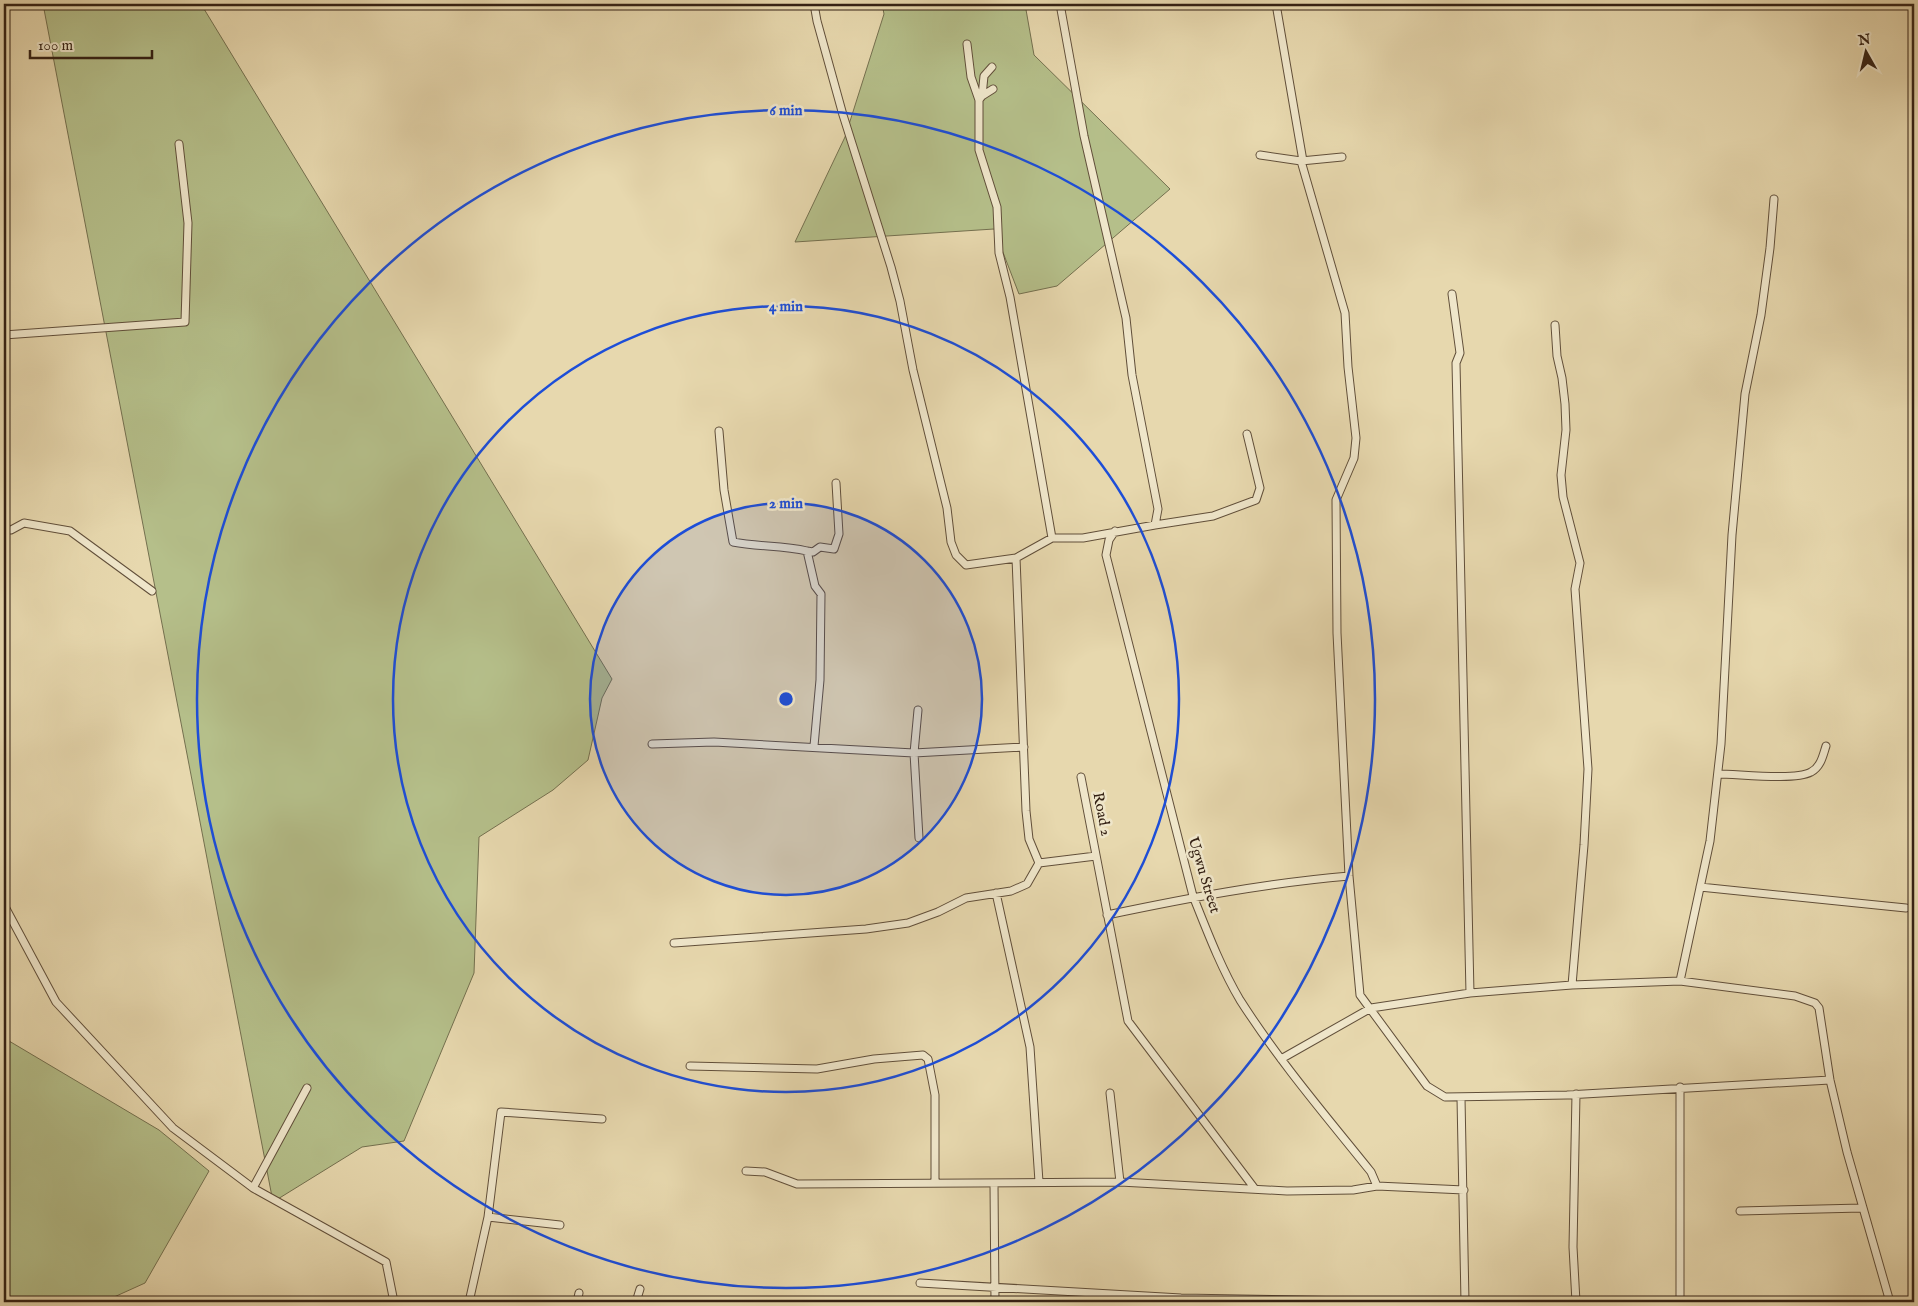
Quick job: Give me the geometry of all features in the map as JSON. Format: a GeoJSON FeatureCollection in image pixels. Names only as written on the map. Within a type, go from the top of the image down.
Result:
{"type":"FeatureCollection","features":[{"type":"Feature","properties":{"kind":"street"},"geometry":{"type":"LineString","coordinates":[[814,4],[843,115],[898,293],[913,370],[947,508],[951,542],[956,555],[966,565],[1016,558],[1052,538],[1082,538],[1213,516],[1256,500],[1260,488],[1247,434]]}},
{"type":"Feature","properties":{"kind":"street"},"geometry":{"type":"LineString","coordinates":[[1060,4],[1084,136],[1126,318],[1132,375],[1157,503],[1155,525]]}},
{"type":"Feature","properties":{"kind":"street"},"geometry":{"type":"LineString","coordinates":[[1276,4],[1302,161],[1345,313],[1356,438],[1354,458],[1336,500],[1337,633],[1350,876],[1360,995],[1427,1086],[1445,1097],[1576,1094],[1830,1080]]}},
{"type":"Feature","properties":{"kind":"street"},"geometry":{"type":"LineString","coordinates":[[967,44],[971,77],[980,98]]}},
{"type":"Feature","properties":{"kind":"street"},"geometry":{"type":"LineString","coordinates":[[992,66],[984,76],[980,98],[978,150],[996,207],[999,253],[1010,297],[1052,538]]}},
{"type":"Feature","properties":{"kind":"street"},"geometry":{"type":"LineString","coordinates":[[980,98],[993,89]]}},
{"type":"Feature","properties":{"kind":"street"},"geometry":{"type":"LineString","coordinates":[[4,335],[185,322],[188,223],[179,144]]}},
{"type":"Feature","properties":{"kind":"street"},"geometry":{"type":"LineString","coordinates":[[1260,155],[1302,161],[1342,158]]}},
{"type":"Feature","properties":{"kind":"street"},"geometry":{"type":"LineString","coordinates":[[1680,982],[1710,841],[1718,774],[1732,534],[1745,394],[1761,315],[1774,199]]}},
{"type":"Feature","properties":{"kind":"street"},"geometry":{"type":"LineString","coordinates":[[1452,294],[1460,353],[1456,363],[1470,994]]}},
{"type":"Feature","properties":{"kind":"street"},"geometry":{"type":"LineString","coordinates":[[1554,325],[1556,351],[1565,404],[1566,437],[1561,475],[1563,497],[1580,563],[1575,589],[1588,769],[1584,845],[1572,985]]}},
{"type":"Feature","properties":{"kind":"street"},"geometry":{"type":"LineString","coordinates":[[719,431],[724,490],[733,542],[758,547],[789,547],[813,552],[820,547],[834,549],[839,534],[836,483]]}},
{"type":"Feature","properties":{"kind":"street"},"geometry":{"type":"LineString","coordinates":[[4,530],[11,530],[24,523],[70,531],[152,591]]}},
{"type":"Feature","properties":{"kind":"street","name":"Ugwu Street"},"geometry":{"type":"LineString","coordinates":[[1115,531],[1109,540],[1106,555],[1193,896],[1210,939],[1240,998],[1281,1058],[1371,1172],[1377,1186]]}},
{"type":"Feature","properties":{"kind":"street"},"geometry":{"type":"LineString","coordinates":[[807,551],[814,586],[822,594],[820,680],[814,746]]}},
{"type":"Feature","properties":{"kind":"street"},"geometry":{"type":"LineString","coordinates":[[1016,558],[1029,839],[1039,863]]}},
{"type":"Feature","properties":{"kind":"street"},"geometry":{"type":"LineString","coordinates":[[918,710],[914,753],[919,838]]}},
{"type":"Feature","properties":{"kind":"street"},"geometry":{"type":"LineString","coordinates":[[652,744],[714,742],[914,753],[1024,747]]}},
{"type":"Feature","properties":{"kind":"street"},"geometry":{"type":"LineString","coordinates":[[1718,774],[1796,776],[1812,772],[1821,763],[1826,746]]}},
{"type":"Feature","properties":{"kind":"street","name":"Road 2"},"geometry":{"type":"LineString","coordinates":[[1081,778],[1128,1021],[1255,1189]]}},
{"type":"Feature","properties":{"kind":"street"},"geometry":{"type":"LineString","coordinates":[[1039,863],[1096,856]]}},
{"type":"Feature","properties":{"kind":"street"},"geometry":{"type":"LineString","coordinates":[[674,943],[866,929],[908,923],[938,912],[966,898],[1011,891],[1027,884],[1039,863]]}},
{"type":"Feature","properties":{"kind":"street"},"geometry":{"type":"LineString","coordinates":[[1107,915],[1193,896],[1289,881],[1350,876]]}},
{"type":"Feature","properties":{"kind":"street"},"geometry":{"type":"LineString","coordinates":[[1700,887],[1906,908]]}},
{"type":"Feature","properties":{"kind":"street"},"geometry":{"type":"LineString","coordinates":[[996,893],[1030,1047],[1039,1182]]}},
{"type":"Feature","properties":{"kind":"street"},"geometry":{"type":"LineString","coordinates":[[4,904],[56,1002],[173,1128],[253,1188],[386,1262],[394,1302]]}},
{"type":"Feature","properties":{"kind":"street"},"geometry":{"type":"LineString","coordinates":[[1281,1058],[1371,1008],[1470,994],[1572,985],[1680,982],[1795,996],[1815,1003],[1819,1008],[1830,1080],[1862,1208],[1890,1302]]}},
{"type":"Feature","properties":{"kind":"street"},"geometry":{"type":"LineString","coordinates":[[690,1066],[817,1069],[874,1059],[923,1055],[928,1058],[935,1095],[935,1183]]}},
{"type":"Feature","properties":{"kind":"street"},"geometry":{"type":"LineString","coordinates":[[1680,1087],[1680,1302]]}},
{"type":"Feature","properties":{"kind":"street"},"geometry":{"type":"LineString","coordinates":[[253,1188],[306,1088]]}},
{"type":"Feature","properties":{"kind":"street"},"geometry":{"type":"LineString","coordinates":[[1110,1093],[1120,1182]]}},
{"type":"Feature","properties":{"kind":"street"},"geometry":{"type":"LineString","coordinates":[[1576,1094],[1573,1247],[1576,1302]]}},
{"type":"Feature","properties":{"kind":"street"},"geometry":{"type":"LineString","coordinates":[[1462,1098],[1465,1302]]}},
{"type":"Feature","properties":{"kind":"street"},"geometry":{"type":"LineString","coordinates":[[469,1302],[488,1217],[501,1112],[602,1119]]}},
{"type":"Feature","properties":{"kind":"street"},"geometry":{"type":"LineString","coordinates":[[746,1171],[765,1172],[797,1184],[1120,1182],[1255,1189],[1352,1190],[1377,1186],[1464,1190]]}},
{"type":"Feature","properties":{"kind":"street"},"geometry":{"type":"LineString","coordinates":[[994,1184],[995,1302]]}},
{"type":"Feature","properties":{"kind":"street"},"geometry":{"type":"LineString","coordinates":[[1740,1211],[1862,1208]]}},
{"type":"Feature","properties":{"kind":"street"},"geometry":{"type":"LineString","coordinates":[[488,1217],[560,1225]]}},
{"type":"Feature","properties":{"kind":"street"},"geometry":{"type":"LineString","coordinates":[[920,1283],[1181,1298],[1410,1302]]}},
{"type":"Feature","properties":{"kind":"street"},"geometry":{"type":"LineString","coordinates":[[636,1302],[640,1288]]}},
{"type":"Feature","properties":{"kind":"street"},"geometry":{"type":"LineString","coordinates":[[577,1302],[579,1293]]}},
{"type":"Feature","properties":{"kind":"green space"},"geometry":{"type":"Polygon","coordinates":[[[43,4],[201,4],[612,679],[602,698],[588,760],[553,790],[479,837],[474,973],[404,1141],[362,1147],[273,1202],[43,4]]]}},
{"type":"Feature","properties":{"kind":"green space"},"geometry":{"type":"Polygon","coordinates":[[[882,4],[1025,4],[1034,55],[1170,189],[1057,286],[1019,294],[994,229],[795,242],[845,137],[884,14],[882,4]]]}},
{"type":"Feature","properties":{"kind":"green space"},"geometry":{"type":"Polygon","coordinates":[[[4,1038],[159,1130],[209,1171],[145,1283],[103,1302],[4,1302],[4,1038]]]}}]}
